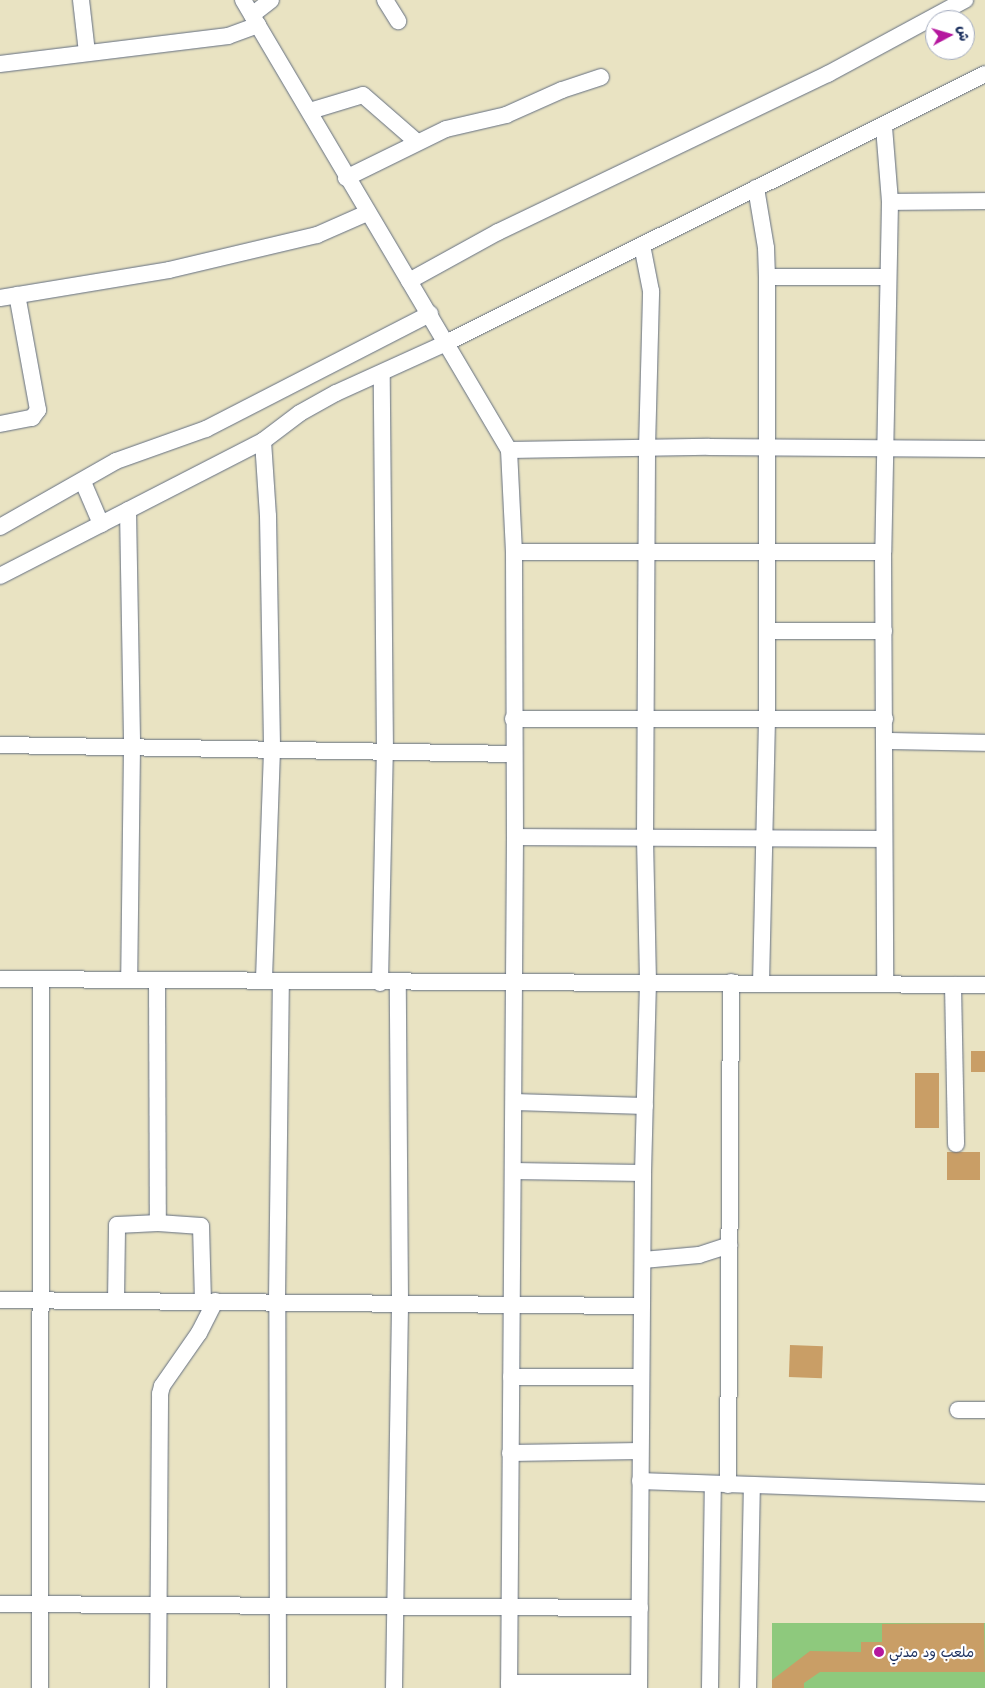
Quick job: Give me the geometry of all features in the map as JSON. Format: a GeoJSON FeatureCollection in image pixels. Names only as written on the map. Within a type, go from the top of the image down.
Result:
{"type":"FeatureCollection","features":[{"type":"Feature","properties":{"kind":"street"},"geometry":{"type":"LineString","coordinates":[[81,0],[87,53]]}},
{"type":"Feature","properties":{"kind":"street"},"geometry":{"type":"LineString","coordinates":[[243,0],[310,111],[366,214],[430,314],[509,450],[514,552],[512,719],[515,837],[509,1685],[639,1686],[643,1174],[648,982],[645,837],[647,718],[646,552],[652,291],[642,245]]}},
{"type":"Feature","properties":{"kind":"street"},"geometry":{"type":"LineString","coordinates":[[0,64],[228,36],[255,20],[271,0]]}},
{"type":"Feature","properties":{"kind":"street"},"geometry":{"type":"LineString","coordinates":[[385,0],[398,21]]}},
{"type":"Feature","properties":{"kind":"street"},"geometry":{"type":"LineString","coordinates":[[410,281],[498,232],[828,74],[965,0]]}},
{"type":"Feature","properties":{"kind":"street"},"geometry":{"type":"LineString","coordinates":[[0,576],[263,441],[300,413],[446,343],[756,188],[884,127],[985,74]]}},
{"type":"Feature","properties":{"kind":"street"},"geometry":{"type":"LineString","coordinates":[[346,178],[416,141],[446,129],[506,115],[562,90],[601,78]]}},
{"type":"Feature","properties":{"kind":"street"},"geometry":{"type":"LineString","coordinates":[[310,111],[362,95],[416,141]]}},
{"type":"Feature","properties":{"kind":"street"},"geometry":{"type":"LineString","coordinates":[[884,127],[890,202],[883,552],[885,984]]}},
{"type":"Feature","properties":{"kind":"street"},"geometry":{"type":"LineString","coordinates":[[756,188],[767,277],[767,719],[761,982]]}},
{"type":"Feature","properties":{"kind":"street"},"geometry":{"type":"LineString","coordinates":[[890,202],[985,201]]}},
{"type":"Feature","properties":{"kind":"street"},"geometry":{"type":"LineString","coordinates":[[0,298],[169,270],[328,232],[366,214]]}},
{"type":"Feature","properties":{"kind":"street"},"geometry":{"type":"LineString","coordinates":[[767,277],[888,277]]}},
{"type":"Feature","properties":{"kind":"street"},"geometry":{"type":"LineString","coordinates":[[0,424],[32,418],[38,410],[17,295]]}},
{"type":"Feature","properties":{"kind":"street"},"geometry":{"type":"LineString","coordinates":[[0,527],[83,482],[116,460],[206,429],[430,314]]}},
{"type":"Feature","properties":{"kind":"street"},"geometry":{"type":"LineString","coordinates":[[380,983],[385,752],[382,373]]}},
{"type":"Feature","properties":{"kind":"street"},"geometry":{"type":"LineString","coordinates":[[263,441],[268,525],[272,750],[264,981]]}},
{"type":"Feature","properties":{"kind":"street"},"geometry":{"type":"LineString","coordinates":[[509,450],[767,447],[985,449]]}},
{"type":"Feature","properties":{"kind":"street"},"geometry":{"type":"LineString","coordinates":[[83,482],[101,524]]}},
{"type":"Feature","properties":{"kind":"street"},"geometry":{"type":"LineString","coordinates":[[128,510],[132,747],[129,980]]}},
{"type":"Feature","properties":{"kind":"street"},"geometry":{"type":"LineString","coordinates":[[514,552],[883,552]]}},
{"type":"Feature","properties":{"kind":"street"},"geometry":{"type":"LineString","coordinates":[[767,631],[884,631]]}},
{"type":"Feature","properties":{"kind":"street"},"geometry":{"type":"LineString","coordinates":[[512,719],[884,719]]}},
{"type":"Feature","properties":{"kind":"street"},"geometry":{"type":"LineString","coordinates":[[885,741],[985,743]]}},
{"type":"Feature","properties":{"kind":"street"},"geometry":{"type":"LineString","coordinates":[[0,746],[514,754]]}},
{"type":"Feature","properties":{"kind":"street"},"geometry":{"type":"LineString","coordinates":[[515,837],[884,838]]}},
{"type":"Feature","properties":{"kind":"street"},"geometry":{"type":"LineString","coordinates":[[0,979],[282,981],[398,984],[761,982],[985,985]]}},
{"type":"Feature","properties":{"kind":"street"},"geometry":{"type":"LineString","coordinates":[[40,1688],[41,979]]}},
{"type":"Feature","properties":{"kind":"street"},"geometry":{"type":"LineString","coordinates":[[157,980],[158,1223]]}},
{"type":"Feature","properties":{"kind":"street"},"geometry":{"type":"LineString","coordinates":[[278,1688],[277,1300],[282,981]]}},
{"type":"Feature","properties":{"kind":"street"},"geometry":{"type":"LineString","coordinates":[[710,1688],[721,1485],[729,1245],[731,982]]}},
{"type":"Feature","properties":{"kind":"street"},"geometry":{"type":"LineString","coordinates":[[394,1688],[400,1302],[398,984]]}},
{"type":"Feature","properties":{"kind":"street"},"geometry":{"type":"LineString","coordinates":[[954,985],[956,1144]]}},
{"type":"Feature","properties":{"kind":"street"},"geometry":{"type":"LineString","coordinates":[[514,1102],[645,1106]]}},
{"type":"Feature","properties":{"kind":"street"},"geometry":{"type":"LineString","coordinates":[[513,1171],[643,1174]]}},
{"type":"Feature","properties":{"kind":"street"},"geometry":{"type":"LineString","coordinates":[[116,1301],[117,1225],[158,1223],[201,1226],[209,1301],[199,1333],[162,1386],[160,1394],[158,1688]]}},
{"type":"Feature","properties":{"kind":"street"},"geometry":{"type":"LineString","coordinates":[[643,1260],[698,1255],[729,1245]]}},
{"type":"Feature","properties":{"kind":"street"},"geometry":{"type":"LineString","coordinates":[[0,1300],[277,1300],[642,1306]]}},
{"type":"Feature","properties":{"kind":"street"},"geometry":{"type":"LineString","coordinates":[[511,1377],[641,1377]]}},
{"type":"Feature","properties":{"kind":"street"},"geometry":{"type":"LineString","coordinates":[[958,1410],[985,1410]]}},
{"type":"Feature","properties":{"kind":"street"},"geometry":{"type":"LineString","coordinates":[[510,1454],[640,1451]]}},
{"type":"Feature","properties":{"kind":"street"},"geometry":{"type":"LineString","coordinates":[[640,1481],[752,1487],[985,1493]]}},
{"type":"Feature","properties":{"kind":"street"},"geometry":{"type":"LineString","coordinates":[[748,1688],[752,1487]]}},
{"type":"Feature","properties":{"kind":"street"},"geometry":{"type":"LineString","coordinates":[[0,1604],[394,1604],[640,1608]]}},
{"type":"Feature","properties":{"kind":"green space","name":"ملعب ود مدني"},"geometry":{"type":"Polygon","coordinates":[[[772,1623],[985,1623],[985,1688],[772,1688],[772,1623]]]}},
{"type":"Feature","properties":{"kind":"building"},"geometry":{"type":"Polygon","coordinates":[[[971,1051],[985,1051],[985,1072],[971,1072],[971,1051]]]}},
{"type":"Feature","properties":{"kind":"building"},"geometry":{"type":"Polygon","coordinates":[[[915,1073],[939,1073],[939,1128],[915,1128],[915,1073]]]}},
{"type":"Feature","properties":{"kind":"building"},"geometry":{"type":"Polygon","coordinates":[[[947,1152],[980,1152],[980,1180],[947,1180],[947,1152]]]}},
{"type":"Feature","properties":{"kind":"building"},"geometry":{"type":"Polygon","coordinates":[[[790,1345],[823,1346],[822,1378],[789,1377],[790,1345]]]}},
{"type":"Feature","properties":{"kind":"building"},"geometry":{"type":"Polygon","coordinates":[[[984,1623],[985,1672],[820,1672],[804,1683],[804,1688],[772,1688],[772,1680],[810,1651],[861,1652],[861,1642],[882,1642],[882,1624],[984,1623]]]}},
{"type":"Feature","properties":{"kind":"place","name":"ملعب ود مدني"},"geometry":{"type":"Point","coordinates":[879,1652]}}]}
